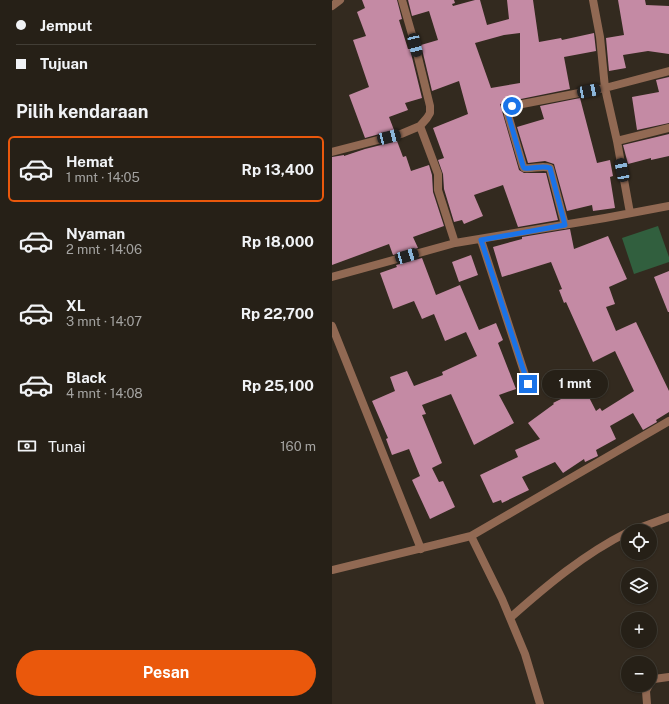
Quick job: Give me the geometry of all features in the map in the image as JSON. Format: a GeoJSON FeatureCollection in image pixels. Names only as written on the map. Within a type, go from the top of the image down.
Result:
{"type":"FeatureCollection","features":[{"type":"Feature","properties":{"kind":"street"},"geometry":{"type":"LineString","coordinates":[[332,6],[340,0]]}},
{"type":"Feature","properties":{"kind":"street"},"geometry":{"type":"LineString","coordinates":[[332,152],[401,134],[420,126],[430,113],[430,106],[415,45],[402,0]]}},
{"type":"Feature","properties":{"kind":"street"},"geometry":{"type":"LineString","coordinates":[[593,0],[600,37],[605,88],[617,141],[630,213]]}},
{"type":"Feature","properties":{"kind":"street"},"geometry":{"type":"LineString","coordinates":[[565,225],[550,168],[524,168],[523,166],[508,114],[508,109],[512,106],[605,88],[669,71]]}},
{"type":"Feature","properties":{"kind":"street"},"geometry":{"type":"LineString","coordinates":[[420,126],[438,174],[438,190],[455,243]]}},
{"type":"Feature","properties":{"kind":"street"},"geometry":{"type":"LineString","coordinates":[[617,141],[669,128]]}},
{"type":"Feature","properties":{"kind":"street"},"geometry":{"type":"LineString","coordinates":[[332,277],[455,243],[481,240],[669,206]]}},
{"type":"Feature","properties":{"kind":"street"},"geometry":{"type":"LineString","coordinates":[[481,240],[528,384]]}},
{"type":"Feature","properties":{"kind":"street"},"geometry":{"type":"LineString","coordinates":[[332,326],[421,548]]}},
{"type":"Feature","properties":{"kind":"street"},"geometry":{"type":"LineString","coordinates":[[332,570],[471,536],[669,421]]}},
{"type":"Feature","properties":{"kind":"street"},"geometry":{"type":"LineString","coordinates":[[650,524],[669,517]]}},
{"type":"Feature","properties":{"kind":"street"},"geometry":{"type":"LineString","coordinates":[[471,536],[510,618],[525,654],[540,704]]}},
{"type":"Feature","properties":{"kind":"street"},"geometry":{"type":"LineString","coordinates":[[510,618],[547,585],[606,543],[621,536]]}},
{"type":"Feature","properties":{"kind":"street"},"geometry":{"type":"LineString","coordinates":[[657,679],[669,677]]}},
{"type":"Feature","properties":{"kind":"street"},"geometry":{"type":"LineString","coordinates":[[646,692],[647,704]]}},
{"type":"Feature","properties":{"kind":"green space"},"geometry":{"type":"Polygon","coordinates":[[[658,226],[669,257],[669,262],[634,274],[622,238],[658,226]]]}},
{"type":"Feature","properties":{"kind":"building"},"geometry":{"type":"Polygon","coordinates":[[[362,0],[397,0],[402,19],[399,20],[408,49],[410,49],[422,98],[405,103],[408,110],[389,117],[394,130],[365,138],[349,95],[369,87],[353,40],[366,36],[357,12],[365,8],[362,0]]]}},
{"type":"Feature","properties":{"kind":"building"},"geometry":{"type":"Polygon","coordinates":[[[408,0],[454,0],[455,3],[452,4],[453,6],[480,0],[487,25],[509,19],[507,0],[533,0],[539,42],[561,38],[562,40],[594,33],[596,51],[564,57],[570,89],[500,104],[519,170],[524,173],[546,173],[558,220],[518,227],[503,185],[474,195],[483,216],[464,224],[462,220],[454,222],[444,189],[443,174],[438,160],[444,158],[433,128],[468,114],[459,81],[432,91],[421,45],[438,40],[429,11],[412,16],[408,0]],[[520,33],[504,35],[475,43],[491,88],[520,83],[520,33]]]}},
{"type":"Feature","properties":{"kind":"building"},"geometry":{"type":"Polygon","coordinates":[[[618,0],[645,0],[646,5],[669,6],[669,54],[648,51],[623,55],[626,68],[609,71],[606,38],[624,35],[618,0]]]}},
{"type":"Feature","properties":{"kind":"building"},"geometry":{"type":"Polygon","coordinates":[[[669,77],[669,123],[637,130],[632,97],[659,92],[656,80],[669,77]]]}},
{"type":"Feature","properties":{"kind":"building"},"geometry":{"type":"Polygon","coordinates":[[[580,98],[597,163],[610,160],[613,176],[610,177],[615,208],[593,211],[592,205],[567,211],[554,164],[545,161],[528,163],[517,127],[544,119],[540,106],[580,98]]]}},
{"type":"Feature","properties":{"kind":"building"},"geometry":{"type":"Polygon","coordinates":[[[669,134],[669,156],[651,160],[651,158],[628,164],[623,145],[669,134]]]}},
{"type":"Feature","properties":{"kind":"building"},"geometry":{"type":"Polygon","coordinates":[[[397,141],[403,157],[406,156],[411,171],[429,165],[432,175],[433,192],[444,226],[413,237],[418,248],[393,255],[389,244],[332,265],[332,157],[344,156],[397,141]]]}},
{"type":"Feature","properties":{"kind":"building"},"geometry":{"type":"Polygon","coordinates":[[[570,229],[574,249],[608,236],[627,279],[609,287],[615,304],[606,307],[616,331],[636,322],[669,391],[669,412],[656,420],[657,422],[643,430],[633,413],[610,426],[616,439],[596,450],[598,456],[585,462],[584,459],[563,473],[555,462],[522,477],[529,490],[502,503],[501,500],[493,503],[480,475],[518,457],[515,450],[540,439],[528,423],[554,404],[553,403],[567,396],[560,382],[577,374],[596,411],[600,408],[602,411],[634,391],[615,351],[593,362],[566,302],[564,303],[559,290],[562,289],[551,262],[502,277],[493,247],[522,239],[522,237],[570,229]]]}},
{"type":"Feature","properties":{"kind":"building"},"geometry":{"type":"Polygon","coordinates":[[[471,255],[478,275],[459,282],[452,262],[471,255]]]}},
{"type":"Feature","properties":{"kind":"building"},"geometry":{"type":"Polygon","coordinates":[[[422,258],[436,295],[460,285],[479,330],[496,323],[503,340],[498,343],[516,389],[499,395],[514,423],[474,445],[451,394],[422,405],[426,414],[422,415],[442,463],[432,468],[439,482],[443,481],[455,507],[430,519],[412,480],[420,476],[409,449],[392,455],[386,439],[388,438],[372,401],[395,391],[390,377],[407,371],[414,386],[443,375],[442,372],[477,356],[466,332],[445,341],[434,314],[422,319],[414,301],[393,309],[380,273],[397,267],[396,265],[422,258]]]}},
{"type":"Feature","properties":{"kind":"building"},"geometry":{"type":"Polygon","coordinates":[[[669,271],[669,312],[668,312],[654,277],[669,271]]]}},
{"type":"Feature","properties":{"kind":"route"},"geometry":{"type":"LineString","coordinates":[[512,106],[508,109],[508,114],[523,166],[524,168],[550,168],[565,225],[481,240],[528,384]]}}]}
